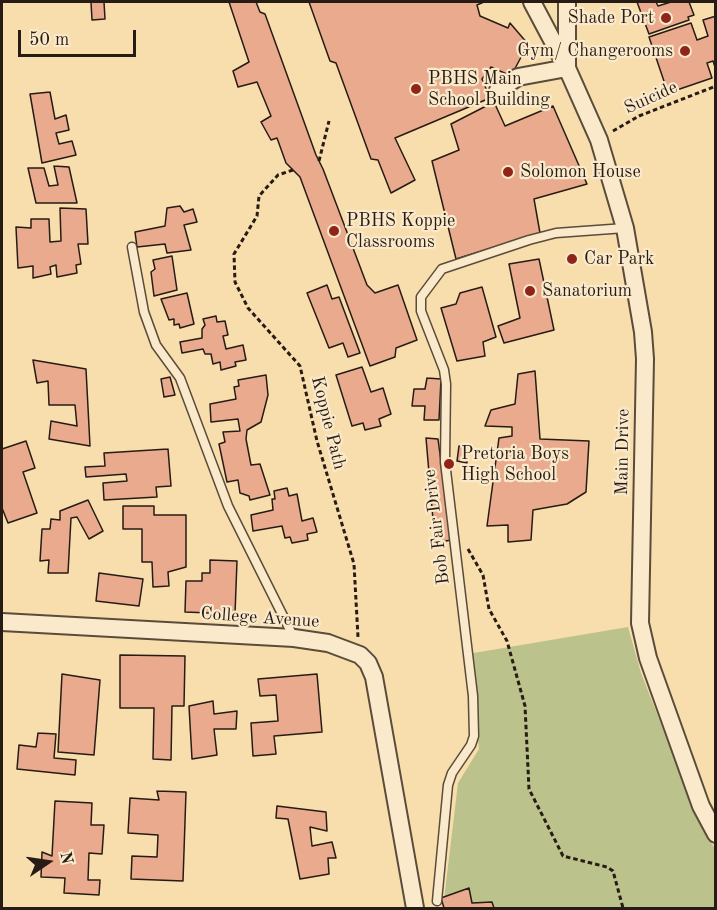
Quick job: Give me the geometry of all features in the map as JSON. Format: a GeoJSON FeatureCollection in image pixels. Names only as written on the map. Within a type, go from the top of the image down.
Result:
{"type":"FeatureCollection","features":[{"type":"Feature","properties":{"kind":"street","name":"Main Drive"},"geometry":{"type":"LineString","coordinates":[[532,2],[567,68],[599,140],[625,228],[643,332],[645,359],[640,623],[648,658],[701,806],[716,834]]}},
{"type":"Feature","properties":{"kind":"street","name":"Main Drive"},"geometry":{"type":"LineString","coordinates":[[567,2],[567,68]]}},
{"type":"Feature","properties":{"kind":"street"},"geometry":{"type":"LineString","coordinates":[[498,90],[518,77],[567,68]]}},
{"type":"Feature","properties":{"kind":"street","name":"College Avenue"},"geometry":{"type":"LineString","coordinates":[[2,622],[294,638],[328,643],[360,655]]}},
{"type":"Feature","properties":{"kind":"street"},"geometry":{"type":"LineString","coordinates":[[360,655],[368,663],[374,677],[415,909]]}},
{"type":"Feature","properties":{"kind":"lane","name":"Bob Fair Drive"},"geometry":{"type":"LineString","coordinates":[[437,901],[448,785],[452,773],[471,745],[474,736],[473,696],[445,462],[446,384],[444,370],[421,311],[421,297],[442,269],[518,243],[556,233],[625,228]]}},
{"type":"Feature","properties":{"kind":"lane"},"geometry":{"type":"LineString","coordinates":[[132,247],[144,312],[156,345],[180,378],[228,506],[294,638]]}},
{"type":"Feature","properties":{"kind":"path","name":"Suicide"},"geometry":{"type":"LineString","coordinates":[[599,140],[639,116],[716,86]]}},
{"type":"Feature","properties":{"kind":"path"},"geometry":{"type":"LineString","coordinates":[[319,161],[329,121]]}},
{"type":"Feature","properties":{"kind":"path","name":"Koppie Path"},"geometry":{"type":"LineString","coordinates":[[293,170],[278,175],[259,196],[257,216],[234,254],[235,282],[248,308],[300,366],[317,441],[354,564],[360,655]]}},
{"type":"Feature","properties":{"kind":"path"},"geometry":{"type":"LineString","coordinates":[[466,545],[483,575],[489,609],[507,641],[525,706],[529,789],[563,856],[608,867],[613,871],[623,909]]}},
{"type":"Feature","properties":{"kind":"green space"},"geometry":{"type":"Polygon","coordinates":[[[628,627],[641,673],[700,824],[715,849],[715,908],[443,908],[458,783],[479,749],[468,654],[628,627]]]}},
{"type":"Feature","properties":{"kind":"building"},"geometry":{"type":"Polygon","coordinates":[[[91,2],[104,2],[105,19],[92,20],[91,2]]]}},
{"type":"Feature","properties":{"kind":"building","name":"PBHS Koppie Classrooms"},"geometry":{"type":"Polygon","coordinates":[[[229,2],[256,2],[260,12],[265,14],[316,155],[367,285],[375,293],[398,285],[417,340],[396,348],[395,357],[370,366],[300,177],[286,163],[277,138],[271,140],[261,122],[271,116],[257,82],[238,87],[233,71],[249,62],[229,2]]]}},
{"type":"Feature","properties":{"kind":"building","name":"PBHS Main School Building"},"geometry":{"type":"Polygon","coordinates":[[[309,2],[484,2],[477,5],[480,16],[508,28],[510,23],[528,44],[511,76],[491,67],[482,79],[490,98],[395,138],[415,180],[391,193],[378,160],[371,159],[336,63],[330,61],[309,2]]]}},
{"type":"Feature","properties":{"kind":"building","name":"Shade Port"},"geometry":{"type":"Polygon","coordinates":[[[637,2],[656,2],[658,6],[671,2],[689,2],[694,15],[688,17],[689,20],[649,34],[637,2]]]}},
{"type":"Feature","properties":{"kind":"building","name":"Gym/ Changerooms"},"geometry":{"type":"Polygon","coordinates":[[[716,16],[716,70],[713,61],[707,63],[712,78],[668,93],[649,37],[691,23],[697,40],[708,36],[703,20],[716,16]]]}},
{"type":"Feature","properties":{"kind":"building"},"geometry":{"type":"Polygon","coordinates":[[[50,92],[55,119],[66,115],[69,130],[56,133],[59,144],[72,141],[76,155],[42,163],[30,94],[50,92]]]}},
{"type":"Feature","properties":{"kind":"building","name":"Solomon House"},"geometry":{"type":"Polygon","coordinates":[[[494,102],[505,126],[553,106],[587,184],[534,199],[540,233],[456,259],[432,161],[459,150],[451,124],[494,102]]]}},
{"type":"Feature","properties":{"kind":"building"},"geometry":{"type":"Polygon","coordinates":[[[54,166],[69,167],[77,203],[36,203],[28,168],[44,168],[49,186],[58,185],[54,166]]]}},
{"type":"Feature","properties":{"kind":"building"},"geometry":{"type":"Polygon","coordinates":[[[180,206],[184,212],[193,209],[197,222],[184,225],[191,250],[167,253],[165,244],[137,247],[135,232],[165,226],[167,208],[180,206]]]}},
{"type":"Feature","properties":{"kind":"building"},"geometry":{"type":"Polygon","coordinates":[[[60,208],[86,209],[88,244],[78,244],[81,264],[76,265],[77,273],[57,277],[56,265],[50,267],[51,274],[33,278],[33,266],[18,268],[16,227],[31,228],[31,219],[49,219],[50,242],[61,241],[60,208]]]}},
{"type":"Feature","properties":{"kind":"building"},"geometry":{"type":"Polygon","coordinates":[[[172,256],[177,290],[154,296],[151,272],[155,269],[153,260],[172,256]]]}},
{"type":"Feature","properties":{"kind":"building","name":"Sanatorium"},"geometry":{"type":"Polygon","coordinates":[[[539,259],[554,330],[504,343],[498,326],[520,318],[509,264],[539,259]]]}},
{"type":"Feature","properties":{"kind":"building"},"geometry":{"type":"Polygon","coordinates":[[[327,285],[332,299],[339,297],[360,353],[348,357],[343,343],[329,348],[307,293],[327,285]]]}},
{"type":"Feature","properties":{"kind":"building"},"geometry":{"type":"Polygon","coordinates":[[[482,287],[496,337],[483,342],[485,356],[457,361],[441,308],[456,304],[460,293],[482,287]]]}},
{"type":"Feature","properties":{"kind":"building"},"geometry":{"type":"Polygon","coordinates":[[[187,293],[194,324],[180,328],[179,324],[174,325],[174,319],[169,320],[161,299],[187,293]]]}},
{"type":"Feature","properties":{"kind":"building"},"geometry":{"type":"Polygon","coordinates":[[[216,316],[217,322],[225,321],[228,335],[223,336],[226,349],[243,345],[246,360],[235,362],[236,366],[221,370],[220,362],[213,364],[211,354],[205,354],[203,349],[182,353],[180,342],[202,338],[202,329],[205,325],[203,319],[216,316]]]}},
{"type":"Feature","properties":{"kind":"building"},"geometry":{"type":"Polygon","coordinates":[[[33,360],[86,369],[90,446],[49,439],[51,421],[77,426],[75,405],[49,405],[48,381],[37,383],[33,360]]]}},
{"type":"Feature","properties":{"kind":"building"},"geometry":{"type":"Polygon","coordinates":[[[362,367],[371,392],[383,388],[391,414],[379,419],[381,426],[365,430],[363,423],[352,426],[336,375],[362,367]]]}},
{"type":"Feature","properties":{"kind":"building"},"geometry":{"type":"Polygon","coordinates":[[[535,371],[540,439],[589,441],[586,492],[567,504],[533,510],[531,540],[508,542],[508,525],[487,526],[499,438],[512,436],[512,427],[485,426],[491,410],[515,404],[518,374],[535,371]]]}},
{"type":"Feature","properties":{"kind":"building"},"geometry":{"type":"Polygon","coordinates":[[[266,375],[268,395],[261,422],[247,430],[246,439],[251,465],[260,464],[270,495],[250,500],[249,496],[240,493],[238,480],[227,482],[219,444],[225,442],[223,432],[240,431],[238,419],[211,422],[210,404],[236,399],[234,387],[239,386],[238,380],[266,375]]]}},
{"type":"Feature","properties":{"kind":"building"},"geometry":{"type":"Polygon","coordinates":[[[170,377],[175,395],[164,397],[161,379],[170,377]]]}},
{"type":"Feature","properties":{"kind":"building"},"geometry":{"type":"Polygon","coordinates":[[[427,378],[441,379],[439,420],[424,420],[425,406],[412,406],[414,389],[425,389],[427,378]]]}},
{"type":"Feature","properties":{"kind":"building"},"geometry":{"type":"Polygon","coordinates":[[[426,438],[438,439],[451,540],[435,543],[426,438]]]}},
{"type":"Feature","properties":{"kind":"building"},"geometry":{"type":"Polygon","coordinates":[[[26,441],[35,468],[23,472],[37,513],[8,523],[2,508],[2,449],[26,441]]]}},
{"type":"Feature","properties":{"kind":"building"},"geometry":{"type":"Polygon","coordinates":[[[459,446],[465,447],[467,463],[457,461],[459,446]]]}},
{"type":"Feature","properties":{"kind":"building"},"geometry":{"type":"Polygon","coordinates":[[[168,449],[171,486],[156,487],[157,497],[104,500],[103,483],[127,481],[126,474],[86,477],[85,467],[105,466],[104,453],[168,449]]]}},
{"type":"Feature","properties":{"kind":"building"},"geometry":{"type":"Polygon","coordinates":[[[287,488],[289,496],[297,494],[302,521],[313,518],[317,532],[307,534],[308,540],[292,543],[290,537],[285,538],[282,526],[253,531],[251,515],[273,510],[274,491],[287,488]]]}},
{"type":"Feature","properties":{"kind":"building"},"geometry":{"type":"Polygon","coordinates":[[[88,500],[103,531],[89,539],[77,517],[71,518],[68,573],[48,573],[49,560],[40,561],[42,529],[50,529],[51,519],[60,520],[60,511],[88,500]]]}},
{"type":"Feature","properties":{"kind":"building"},"geometry":{"type":"Polygon","coordinates":[[[123,506],[154,506],[154,515],[186,515],[186,567],[168,572],[169,586],[153,587],[152,562],[142,562],[142,529],[123,529],[123,506]]]}},
{"type":"Feature","properties":{"kind":"building"},"geometry":{"type":"Polygon","coordinates":[[[210,560],[237,561],[235,614],[185,612],[186,581],[202,581],[202,573],[210,573],[210,560]]]}},
{"type":"Feature","properties":{"kind":"building"},"geometry":{"type":"Polygon","coordinates":[[[99,573],[143,579],[139,606],[96,601],[99,573]]]}},
{"type":"Feature","properties":{"kind":"building"},"geometry":{"type":"Polygon","coordinates":[[[120,655],[185,656],[184,706],[172,706],[171,760],[153,759],[154,708],[120,708],[120,655]]]}},
{"type":"Feature","properties":{"kind":"building"},"geometry":{"type":"Polygon","coordinates":[[[62,674],[100,680],[94,755],[58,752],[62,674]]]}},
{"type":"Feature","properties":{"kind":"building"},"geometry":{"type":"Polygon","coordinates":[[[317,674],[322,732],[274,736],[276,754],[253,756],[251,723],[278,721],[276,695],[260,696],[258,679],[317,674]]]}},
{"type":"Feature","properties":{"kind":"building"},"geometry":{"type":"Polygon","coordinates":[[[213,701],[214,714],[237,711],[236,729],[214,729],[217,755],[192,759],[189,706],[213,701]]]}},
{"type":"Feature","properties":{"kind":"building"},"geometry":{"type":"Polygon","coordinates":[[[38,733],[56,734],[54,758],[76,760],[75,775],[17,769],[19,745],[36,747],[38,733]]]}},
{"type":"Feature","properties":{"kind":"building"},"geometry":{"type":"Polygon","coordinates":[[[157,791],[186,792],[183,881],[131,879],[132,856],[157,857],[158,835],[128,833],[130,798],[159,800],[157,791]]]}},
{"type":"Feature","properties":{"kind":"building"},"geometry":{"type":"Polygon","coordinates":[[[55,801],[92,803],[91,825],[104,825],[102,854],[89,853],[88,880],[100,880],[99,895],[64,893],[65,878],[41,877],[42,852],[52,856],[55,801]]]}},
{"type":"Feature","properties":{"kind":"building"},"geometry":{"type":"Polygon","coordinates":[[[277,806],[326,812],[327,831],[310,827],[312,846],[332,842],[336,858],[328,858],[329,874],[300,879],[288,819],[276,818],[277,806]]]}},
{"type":"Feature","properties":{"kind":"building"},"geometry":{"type":"Polygon","coordinates":[[[469,888],[472,903],[492,902],[494,908],[444,908],[441,898],[469,888]]]}},
{"type":"Feature","properties":{"kind":"place","name":"Shade Port"},"geometry":{"type":"Point","coordinates":[666,18]}},
{"type":"Feature","properties":{"kind":"place","name":"Gym/ Changerooms"},"geometry":{"type":"Point","coordinates":[685,51]}},
{"type":"Feature","properties":{"kind":"place","name":"PBHS Main School Building"},"geometry":{"type":"Point","coordinates":[416,89]}},
{"type":"Feature","properties":{"kind":"place","name":"Solomon House"},"geometry":{"type":"Point","coordinates":[508,172]}},
{"type":"Feature","properties":{"kind":"place","name":"PBHS Koppie Classrooms"},"geometry":{"type":"Point","coordinates":[334,231]}},
{"type":"Feature","properties":{"kind":"place","name":"Car Park"},"geometry":{"type":"Point","coordinates":[572,259]}},
{"type":"Feature","properties":{"kind":"place","name":"Sanatorium"},"geometry":{"type":"Point","coordinates":[530,291]}},
{"type":"Feature","properties":{"kind":"place","name":"Pretoria Boys High School"},"geometry":{"type":"Point","coordinates":[449,464]}}]}
